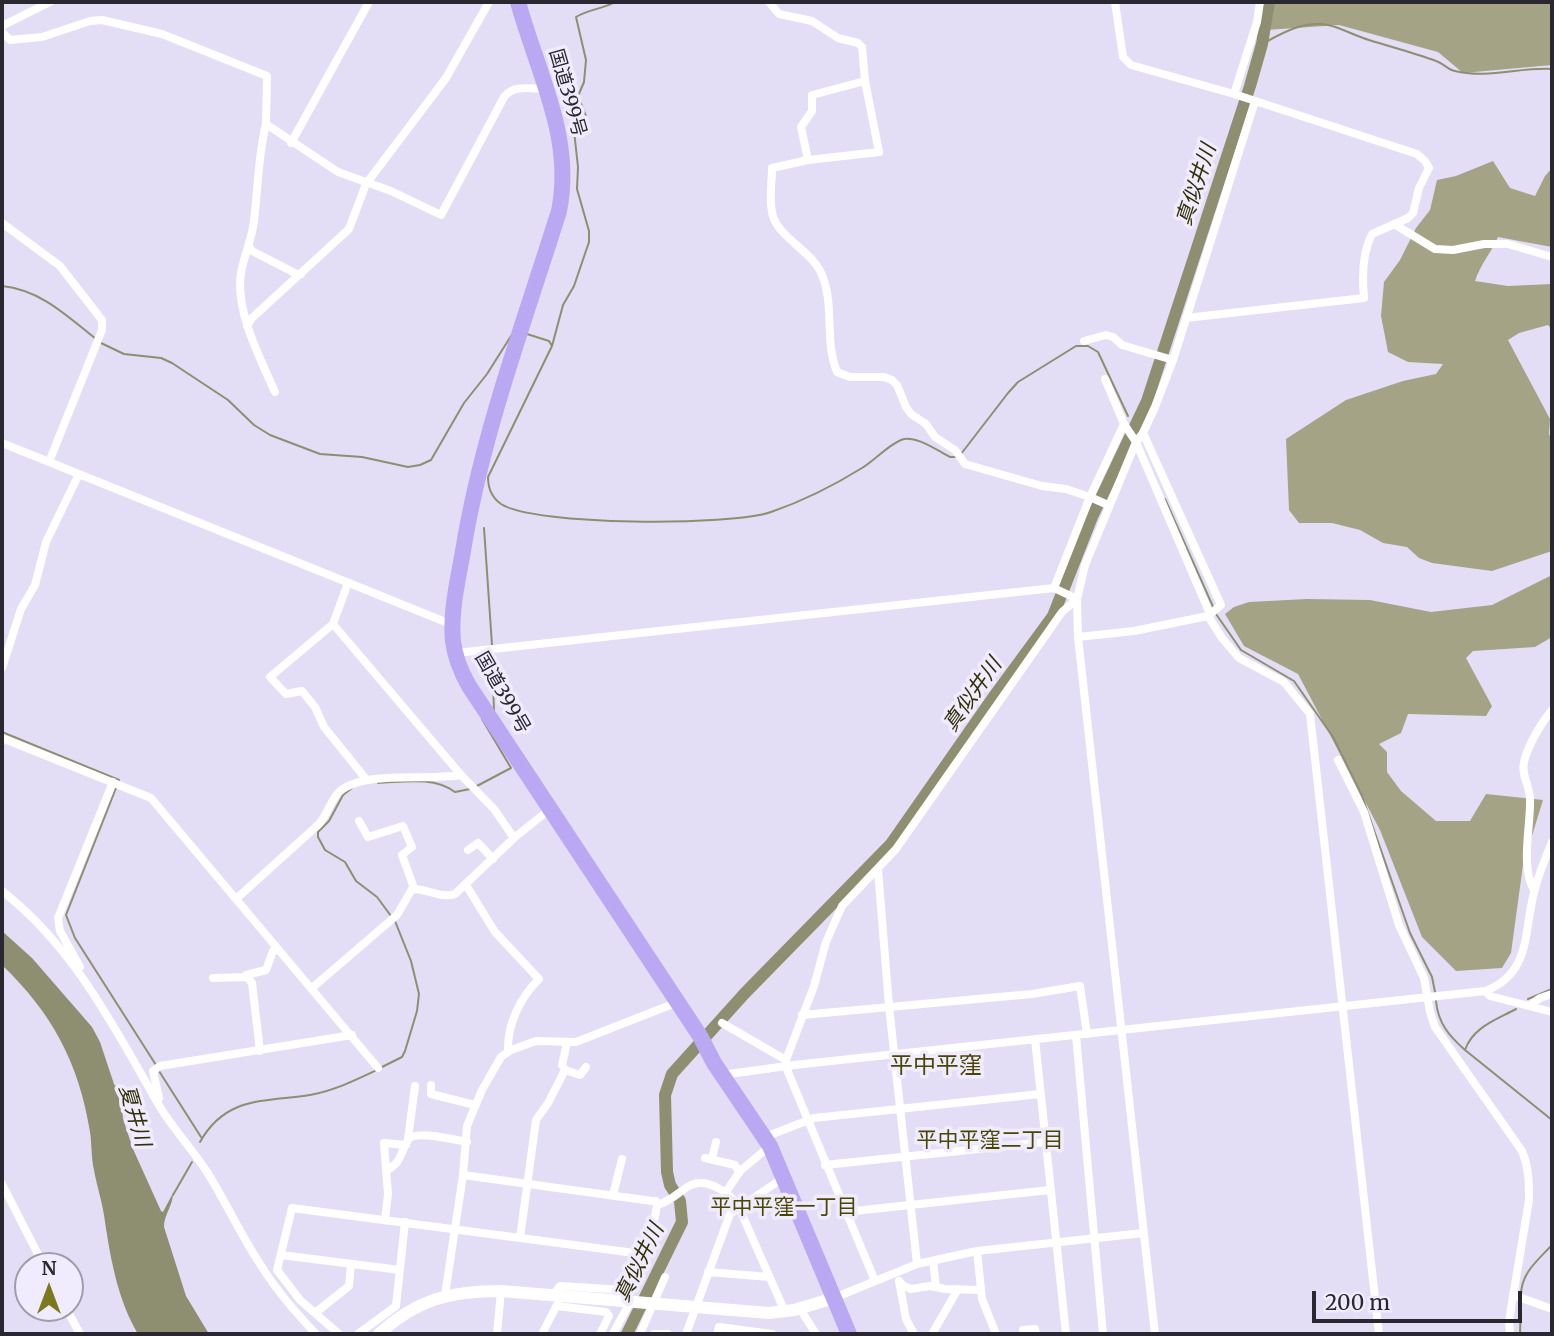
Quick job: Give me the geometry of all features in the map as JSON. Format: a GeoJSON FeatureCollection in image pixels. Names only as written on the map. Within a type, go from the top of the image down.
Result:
{"type":"FeatureCollection","features":[{"type":"Feature","properties":{"kind":"highway","name":"国道399号"},"geometry":{"type":"LineString","coordinates":[[518,2],[561,141],[564,189],[479,467],[456,591],[453,625],[455,653],[469,687],[678,1002],[718,1069],[767,1142],[849,1334]]}},
{"type":"Feature","properties":{"kind":"street"},"geometry":{"type":"LineString","coordinates":[[2,26],[50,2]]}},
{"type":"Feature","properties":{"kind":"street"},"geometry":{"type":"LineString","coordinates":[[291,143],[369,2]]}},
{"type":"Feature","properties":{"kind":"street"},"geometry":{"type":"LineString","coordinates":[[247,326],[251,318],[352,224],[366,184],[446,78],[489,2]]}},
{"type":"Feature","properties":{"kind":"street"},"geometry":{"type":"LineString","coordinates":[[769,2],[779,13],[812,21],[838,37],[858,43],[863,51],[865,81],[879,152],[808,160],[772,168],[771,211],[774,222],[812,258],[822,274],[829,304],[829,340],[837,372],[892,380],[911,414],[926,424],[935,437],[960,457],[1041,486],[1066,489],[1107,505]]}},
{"type":"Feature","properties":{"kind":"street"},"geometry":{"type":"LineString","coordinates":[[1115,2],[1123,57],[1131,65],[1235,95],[1418,154],[1429,169],[1419,188],[1413,213],[1408,218],[1372,234],[1369,239],[1361,275],[1364,298],[1186,318]]}},
{"type":"Feature","properties":{"kind":"street"},"geometry":{"type":"LineString","coordinates":[[1235,95],[1261,2]]}},
{"type":"Feature","properties":{"kind":"street"},"geometry":{"type":"LineString","coordinates":[[2,32],[10,40],[26,40],[102,20],[162,34],[267,76],[266,124],[259,151],[253,230],[240,285],[247,326],[275,392]]}},
{"type":"Feature","properties":{"kind":"street"},"geometry":{"type":"LineString","coordinates":[[808,160],[801,127],[812,111],[812,95],[865,81]]}},
{"type":"Feature","properties":{"kind":"street"},"geometry":{"type":"LineString","coordinates":[[266,124],[338,172],[391,191],[441,215],[504,97],[515,88],[546,89]]}},
{"type":"Feature","properties":{"kind":"street"},"geometry":{"type":"LineString","coordinates":[[1155,1334],[1075,598],[1107,505],[1135,441],[1143,433],[1186,318],[1253,101]]}},
{"type":"Feature","properties":{"kind":"street"},"geometry":{"type":"LineString","coordinates":[[2,222],[60,266],[102,320],[98,341],[50,462]]}},
{"type":"Feature","properties":{"kind":"street"},"geometry":{"type":"LineString","coordinates":[[1394,224],[1435,249],[1453,250],[1484,244],[1508,244],[1552,257]]}},
{"type":"Feature","properties":{"kind":"street"},"geometry":{"type":"LineString","coordinates":[[248,246],[252,251],[301,274]]}},
{"type":"Feature","properties":{"kind":"street"},"geometry":{"type":"LineString","coordinates":[[1084,341],[1107,335],[1122,345],[1171,359]]}},
{"type":"Feature","properties":{"kind":"street"},"geometry":{"type":"LineString","coordinates":[[1105,379],[1222,638],[1239,658],[1284,682],[1310,714],[1379,1334]]}},
{"type":"Feature","properties":{"kind":"street"},"geometry":{"type":"LineString","coordinates":[[1056,589],[1091,498],[1125,425]]}},
{"type":"Feature","properties":{"kind":"street"},"geometry":{"type":"LineString","coordinates":[[1078,637],[1134,631],[1212,613],[1221,605],[1143,433]]}},
{"type":"Feature","properties":{"kind":"street"},"geometry":{"type":"LineString","coordinates":[[2,443],[453,625]]}},
{"type":"Feature","properties":{"kind":"street"},"geometry":{"type":"LineString","coordinates":[[2,668],[21,609],[35,585],[46,542],[79,474]]}},
{"type":"Feature","properties":{"kind":"street"},"geometry":{"type":"LineString","coordinates":[[348,583],[333,624],[270,677],[286,694],[302,691],[315,707],[324,727],[366,779]]}},
{"type":"Feature","properties":{"kind":"street"},"geometry":{"type":"LineString","coordinates":[[455,653],[1056,589],[1075,598]]}},
{"type":"Feature","properties":{"kind":"street"},"geometry":{"type":"LineString","coordinates":[[786,1064],[842,906],[897,849],[1062,612],[1075,598]]}},
{"type":"Feature","properties":{"kind":"street"},"geometry":{"type":"LineString","coordinates":[[333,624],[461,775],[495,809],[514,838]]}},
{"type":"Feature","properties":{"kind":"street"},"geometry":{"type":"LineString","coordinates":[[1534,890],[1530,881],[1528,857],[1531,797],[1523,768],[1524,759],[1552,710]]}},
{"type":"Feature","properties":{"kind":"street"},"geometry":{"type":"LineString","coordinates":[[2,738],[151,798],[378,1068]]}},
{"type":"Feature","properties":{"kind":"street"},"geometry":{"type":"LineString","coordinates":[[1338,760],[1364,812],[1396,916],[1434,998],[1430,1012],[1435,1027],[1522,1151],[1528,1165],[1529,1200],[1509,1321],[1510,1334]]}},
{"type":"Feature","properties":{"kind":"street"},"geometry":{"type":"LineString","coordinates":[[236,899],[319,824],[328,814],[341,790],[366,779],[461,775]]}},
{"type":"Feature","properties":{"kind":"street"},"geometry":{"type":"LineString","coordinates":[[87,983],[60,931],[58,918],[113,782]]}},
{"type":"Feature","properties":{"kind":"street"},"geometry":{"type":"LineString","coordinates":[[414,888],[450,896],[466,885],[514,838],[550,809]]}},
{"type":"Feature","properties":{"kind":"street"},"geometry":{"type":"LineString","coordinates":[[359,821],[368,837],[403,826],[412,847],[402,855],[414,888]]}},
{"type":"Feature","properties":{"kind":"street"},"geometry":{"type":"LineString","coordinates":[[718,1069],[895,1054],[1485,991],[1509,975],[1523,956],[1534,890],[1550,855],[1552,842]]}},
{"type":"Feature","properties":{"kind":"street"},"geometry":{"type":"LineString","coordinates":[[468,850],[478,844],[493,859]]}},
{"type":"Feature","properties":{"kind":"street"},"geometry":{"type":"LineString","coordinates":[[878,870],[889,1006],[917,1264]]}},
{"type":"Feature","properties":{"kind":"street"},"geometry":{"type":"LineString","coordinates":[[466,885],[495,932],[539,979],[521,999],[517,1008],[509,1033],[508,1052]]}},
{"type":"Feature","properties":{"kind":"street"},"geometry":{"type":"LineString","coordinates":[[312,988],[394,917],[408,893],[414,888]]}},
{"type":"Feature","properties":{"kind":"street"},"geometry":{"type":"LineString","coordinates":[[2,891],[62,951],[87,983],[113,1022],[162,1111],[207,1172],[265,1272],[284,1299],[316,1334]]}},
{"type":"Feature","properties":{"kind":"street"},"geometry":{"type":"LineString","coordinates":[[213,978],[246,977],[251,972],[267,970],[273,951],[278,949]]}},
{"type":"Feature","properties":{"kind":"street"},"geometry":{"type":"LineString","coordinates":[[246,977],[252,983],[260,1051]]}},
{"type":"Feature","properties":{"kind":"street"},"geometry":{"type":"LineString","coordinates":[[802,1015],[1032,994],[1080,986],[1087,1034]]}},
{"type":"Feature","properties":{"kind":"street"},"geometry":{"type":"LineString","coordinates":[[1485,991],[1490,996],[1552,1012]]}},
{"type":"Feature","properties":{"kind":"street"},"geometry":{"type":"LineString","coordinates":[[1529,1006],[1552,994]]}},
{"type":"Feature","properties":{"kind":"street"},"geometry":{"type":"LineString","coordinates":[[445,1295],[463,1175],[467,1126],[494,1068],[508,1052],[536,1041],[566,1043],[591,1037],[678,1002]]}},
{"type":"Feature","properties":{"kind":"street"},"geometry":{"type":"LineString","coordinates":[[722,1023],[786,1064],[825,1166],[875,1281]]}},
{"type":"Feature","properties":{"kind":"street"},"geometry":{"type":"LineString","coordinates":[[162,1111],[153,1075],[156,1068],[352,1035]]}},
{"type":"Feature","properties":{"kind":"street"},"geometry":{"type":"LineString","coordinates":[[1076,1035],[1103,1334]]}},
{"type":"Feature","properties":{"kind":"street"},"geometry":{"type":"LineString","coordinates":[[1035,1039],[1066,1334]]}},
{"type":"Feature","properties":{"kind":"street"},"geometry":{"type":"LineString","coordinates":[[565,1070],[562,1065],[566,1043]]}},
{"type":"Feature","properties":{"kind":"street"},"geometry":{"type":"LineString","coordinates":[[565,1070],[585,1073]]}},
{"type":"Feature","properties":{"kind":"street"},"geometry":{"type":"LineString","coordinates":[[520,1238],[536,1119],[548,1103],[565,1070]]}},
{"type":"Feature","properties":{"kind":"street"},"geometry":{"type":"LineString","coordinates":[[431,1085],[431,1094],[475,1105]]}},
{"type":"Feature","properties":{"kind":"street"},"geometry":{"type":"LineString","coordinates":[[386,1171],[399,1161],[407,1142],[415,1086]]}},
{"type":"Feature","properties":{"kind":"street"},"geometry":{"type":"LineString","coordinates":[[726,1192],[767,1142],[807,1120],[1040,1094]]}},
{"type":"Feature","properties":{"kind":"street"},"geometry":{"type":"LineString","coordinates":[[385,1219],[388,1194],[384,1143],[407,1142],[413,1135],[467,1142]]}},
{"type":"Feature","properties":{"kind":"street"},"geometry":{"type":"LineString","coordinates":[[716,1142],[708,1158],[735,1165],[739,1173]]}},
{"type":"Feature","properties":{"kind":"street"},"geometry":{"type":"LineString","coordinates":[[825,1166],[1045,1142]]}},
{"type":"Feature","properties":{"kind":"street"},"geometry":{"type":"LineString","coordinates":[[613,1195],[622,1159]]}},
{"type":"Feature","properties":{"kind":"street"},"geometry":{"type":"LineString","coordinates":[[463,1175],[656,1201],[652,1227],[625,1290],[560,1286],[542,1334]]}},
{"type":"Feature","properties":{"kind":"street"},"geometry":{"type":"LineString","coordinates":[[686,1334],[730,1214],[783,1178]]}},
{"type":"Feature","properties":{"kind":"street"},"geometry":{"type":"LineString","coordinates":[[2,1184],[37,1252]]}},
{"type":"Feature","properties":{"kind":"street"},"geometry":{"type":"LineString","coordinates":[[657,1205],[690,1186],[700,1184],[726,1192],[739,1208],[785,1312]]}},
{"type":"Feature","properties":{"kind":"street"},"geometry":{"type":"LineString","coordinates":[[845,1212],[1050,1190]]}},
{"type":"Feature","properties":{"kind":"street"},"geometry":{"type":"LineString","coordinates":[[339,1334],[300,1300],[277,1270],[292,1208],[642,1254]]}},
{"type":"Feature","properties":{"kind":"street"},"geometry":{"type":"LineString","coordinates":[[358,1334],[396,1306],[405,1222]]}},
{"type":"Feature","properties":{"kind":"street"},"geometry":{"type":"LineString","coordinates":[[379,1334],[393,1321],[416,1307],[445,1295],[501,1291],[557,1299],[652,1303],[761,1313],[785,1312],[834,1298],[875,1281],[898,1277],[917,1264],[977,1251],[1143,1233]]}},
{"type":"Feature","properties":{"kind":"street"},"geometry":{"type":"LineString","coordinates":[[977,1251],[982,1299],[996,1334]]}},
{"type":"Feature","properties":{"kind":"street"},"geometry":{"type":"LineString","coordinates":[[281,1255],[400,1270]]}},
{"type":"Feature","properties":{"kind":"street"},"geometry":{"type":"LineString","coordinates":[[933,1261],[936,1287]]}},
{"type":"Feature","properties":{"kind":"street"},"geometry":{"type":"LineString","coordinates":[[315,1313],[349,1286],[351,1264]]}},
{"type":"Feature","properties":{"kind":"street"},"geometry":{"type":"LineString","coordinates":[[708,1272],[769,1277]]}},
{"type":"Feature","properties":{"kind":"street"},"geometry":{"type":"LineString","coordinates":[[640,1334],[665,1277]]}},
{"type":"Feature","properties":{"kind":"street"},"geometry":{"type":"LineString","coordinates":[[898,1277],[907,1288],[981,1290]]}},
{"type":"Feature","properties":{"kind":"street"},"geometry":{"type":"LineString","coordinates":[[898,1277],[906,1321],[914,1334]]}},
{"type":"Feature","properties":{"kind":"street"},"geometry":{"type":"LineString","coordinates":[[932,1334],[958,1289]]}},
{"type":"Feature","properties":{"kind":"street"},"geometry":{"type":"LineString","coordinates":[[497,1334],[501,1291]]}},
{"type":"Feature","properties":{"kind":"street"},"geometry":{"type":"LineString","coordinates":[[1513,1296],[1552,1309]]}},
{"type":"Feature","properties":{"kind":"street"},"geometry":{"type":"LineString","coordinates":[[557,1299],[607,1312],[609,1316],[600,1334]]}},
{"type":"Feature","properties":{"kind":"street"},"geometry":{"type":"LineString","coordinates":[[613,1334],[630,1302]]}},
{"type":"Feature","properties":{"kind":"street"},"geometry":{"type":"LineString","coordinates":[[800,1309],[816,1334]]}},
{"type":"Feature","properties":{"kind":"street"},"geometry":{"type":"LineString","coordinates":[[717,1334],[719,1328],[772,1334]]}},
{"type":"Feature","properties":{"kind":"street"},"geometry":{"type":"LineString","coordinates":[[1023,1330],[1035,1329],[1036,1334]]}},
{"type":"Feature","properties":{"kind":"street"},"geometry":{"type":"LineString","coordinates":[[654,1334],[668,1334]]}},
{"type":"Feature","properties":{"kind":"shaded area"},"geometry":{"type":"Polygon","coordinates":[[[1270,2],[1552,2],[1552,65],[1463,73],[1438,52],[1339,25],[1266,30],[1270,2]]]}},
{"type":"Feature","properties":{"kind":"shaded area"},"geometry":{"type":"Polygon","coordinates":[[[1493,161],[1510,188],[1535,196],[1552,168],[1552,247],[1498,237],[1475,281],[1508,286],[1552,284],[1552,330],[1548,325],[1519,333],[1508,340],[1550,419],[1552,551],[1492,571],[1432,563],[1419,558],[1407,547],[1383,543],[1360,530],[1332,523],[1299,523],[1289,510],[1286,439],[1346,400],[1403,381],[1436,374],[1443,364],[1408,362],[1388,352],[1381,316],[1384,282],[1400,260],[1416,228],[1430,210],[1437,180],[1456,176],[1493,161]]]}},
{"type":"Feature","properties":{"kind":"shaded area"},"geometry":{"type":"Polygon","coordinates":[[[1552,575],[1552,637],[1535,647],[1473,651],[1466,658],[1492,706],[1486,716],[1408,714],[1401,733],[1379,744],[1387,752],[1387,772],[1401,791],[1436,821],[1470,821],[1486,794],[1543,800],[1523,865],[1511,953],[1502,968],[1456,971],[1422,937],[1380,830],[1298,674],[1244,646],[1225,614],[1234,607],[1249,602],[1307,599],[1370,600],[1431,612],[1492,605],[1552,575]]]}},
{"type":"Feature","properties":{"kind":"shaded area"},"geometry":{"type":"Polygon","coordinates":[[[2,931],[32,958],[92,1027],[100,1042],[114,1084],[121,1094],[123,1119],[133,1149],[161,1211],[163,1212],[173,1193],[164,1227],[186,1296],[209,1334],[138,1334],[131,1321],[113,1266],[79,1084],[71,1061],[49,1021],[20,983],[2,965],[2,931]]]}},
{"type":"Feature","properties":{"kind":"waterway"},"geometry":{"type":"LineString","coordinates":[[615,2],[576,17],[586,60],[584,82],[578,96],[586,116],[581,127],[574,131],[578,167],[577,189],[589,231],[589,242],[574,286],[563,305],[552,346],[488,477],[492,495],[501,504],[521,511],[552,516],[634,522],[717,520],[749,517],[795,503],[851,475],[901,440],[913,439],[950,457],[957,457]]}},
{"type":"Feature","properties":{"kind":"waterway","name":"真似井川"},"geometry":{"type":"LineString","coordinates":[[627,1334],[682,1222],[680,1201],[670,1185],[667,1172],[665,1095],[672,1074],[745,993],[891,844],[1053,616],[1092,517],[1147,401],[1250,86],[1262,44],[1269,2]]}},
{"type":"Feature","properties":{"kind":"waterway"},"geometry":{"type":"LineString","coordinates":[[1262,44],[1294,28],[1319,24],[1333,26],[1428,58],[1455,71],[1479,74],[1552,69]]}},
{"type":"Feature","properties":{"kind":"waterway"},"geometry":{"type":"LineString","coordinates":[[2,286],[16,288],[41,298],[96,339]]}},
{"type":"Feature","properties":{"kind":"waterway"},"geometry":{"type":"LineString","coordinates":[[527,334],[549,341],[552,346]]}},
{"type":"Feature","properties":{"kind":"waterway"},"geometry":{"type":"LineString","coordinates":[[101,343],[124,354],[161,358],[172,363],[228,400],[254,425],[270,435],[320,454],[362,457],[408,467],[431,460],[464,403],[487,374],[511,336]]}},
{"type":"Feature","properties":{"kind":"waterway"},"geometry":{"type":"LineString","coordinates":[[961,454],[1018,382],[1076,346],[1088,346],[1098,352],[1128,416]]}},
{"type":"Feature","properties":{"kind":"waterway"},"geometry":{"type":"LineString","coordinates":[[1165,499],[1214,609]]}},
{"type":"Feature","properties":{"kind":"waterway"},"geometry":{"type":"LineString","coordinates":[[484,528],[492,645]]}},
{"type":"Feature","properties":{"kind":"waterway"},"geometry":{"type":"LineString","coordinates":[[1216,614],[1241,650],[1294,681],[1333,737],[1362,796],[1410,933],[1432,977],[1435,992]]}},
{"type":"Feature","properties":{"kind":"waterway"},"geometry":{"type":"LineString","coordinates":[[492,651],[494,711]]}},
{"type":"Feature","properties":{"kind":"waterway"},"geometry":{"type":"LineString","coordinates":[[475,787],[511,768],[482,719]]}},
{"type":"Feature","properties":{"kind":"waterway"},"geometry":{"type":"LineString","coordinates":[[2,732],[119,780]]}},
{"type":"Feature","properties":{"kind":"waterway"},"geometry":{"type":"LineString","coordinates":[[378,783],[418,781],[437,784],[455,792],[470,789]]}},
{"type":"Feature","properties":{"kind":"waterway"},"geometry":{"type":"LineString","coordinates":[[116,788],[66,915],[75,938],[156,1065]]}},
{"type":"Feature","properties":{"kind":"waterway"},"geometry":{"type":"LineString","coordinates":[[352,788],[343,795],[329,821],[318,832],[318,837],[325,850],[345,862],[356,881],[377,897],[391,916]]}},
{"type":"Feature","properties":{"kind":"waterway"},"geometry":{"type":"LineString","coordinates":[[382,1067],[402,1057],[417,1011],[419,994],[411,961],[395,921]]}},
{"type":"Feature","properties":{"kind":"waterway"},"geometry":{"type":"LineString","coordinates":[[1528,999],[1552,989]]}},
{"type":"Feature","properties":{"kind":"waterway"},"geometry":{"type":"LineString","coordinates":[[1436,1001],[1445,1028],[1465,1050]]}},
{"type":"Feature","properties":{"kind":"waterway"},"geometry":{"type":"LineString","coordinates":[[1516,1009],[1479,1030],[1465,1050],[1552,1120]]}},
{"type":"Feature","properties":{"kind":"waterway"},"geometry":{"type":"LineString","coordinates":[[200,1142],[210,1127],[234,1109],[262,1101],[319,1093],[377,1070]]}},
{"type":"Feature","properties":{"kind":"waterway"},"geometry":{"type":"LineString","coordinates":[[159,1071],[201,1137]]}},
{"type":"Feature","properties":{"kind":"waterway"},"geometry":{"type":"LineString","coordinates":[[173,1195],[192,1162]]}},
{"type":"Feature","properties":{"kind":"waterway"},"geometry":{"type":"LineString","coordinates":[[1521,1295],[1527,1273],[1552,1245]]}},
{"type":"Feature","properties":{"kind":"waterway"},"geometry":{"type":"LineString","coordinates":[[1520,1334],[1521,1301]]}},
{"type":"Feature","properties":{"kind":"district","name":"平中平窪"},"geometry":{"type":"Point","coordinates":[936,1066]}},
{"type":"Feature","properties":{"kind":"district","name":"平中平窪二丁目"},"geometry":{"type":"Point","coordinates":[990,1141]}},
{"type":"Feature","properties":{"kind":"district","name":"平中平窪一丁目"},"geometry":{"type":"Point","coordinates":[784,1208]}},
{"type":"Feature","properties":{"kind":"water label","name":"夏井川"},"geometry":{"type":"Point","coordinates":[134,1116]}}]}
